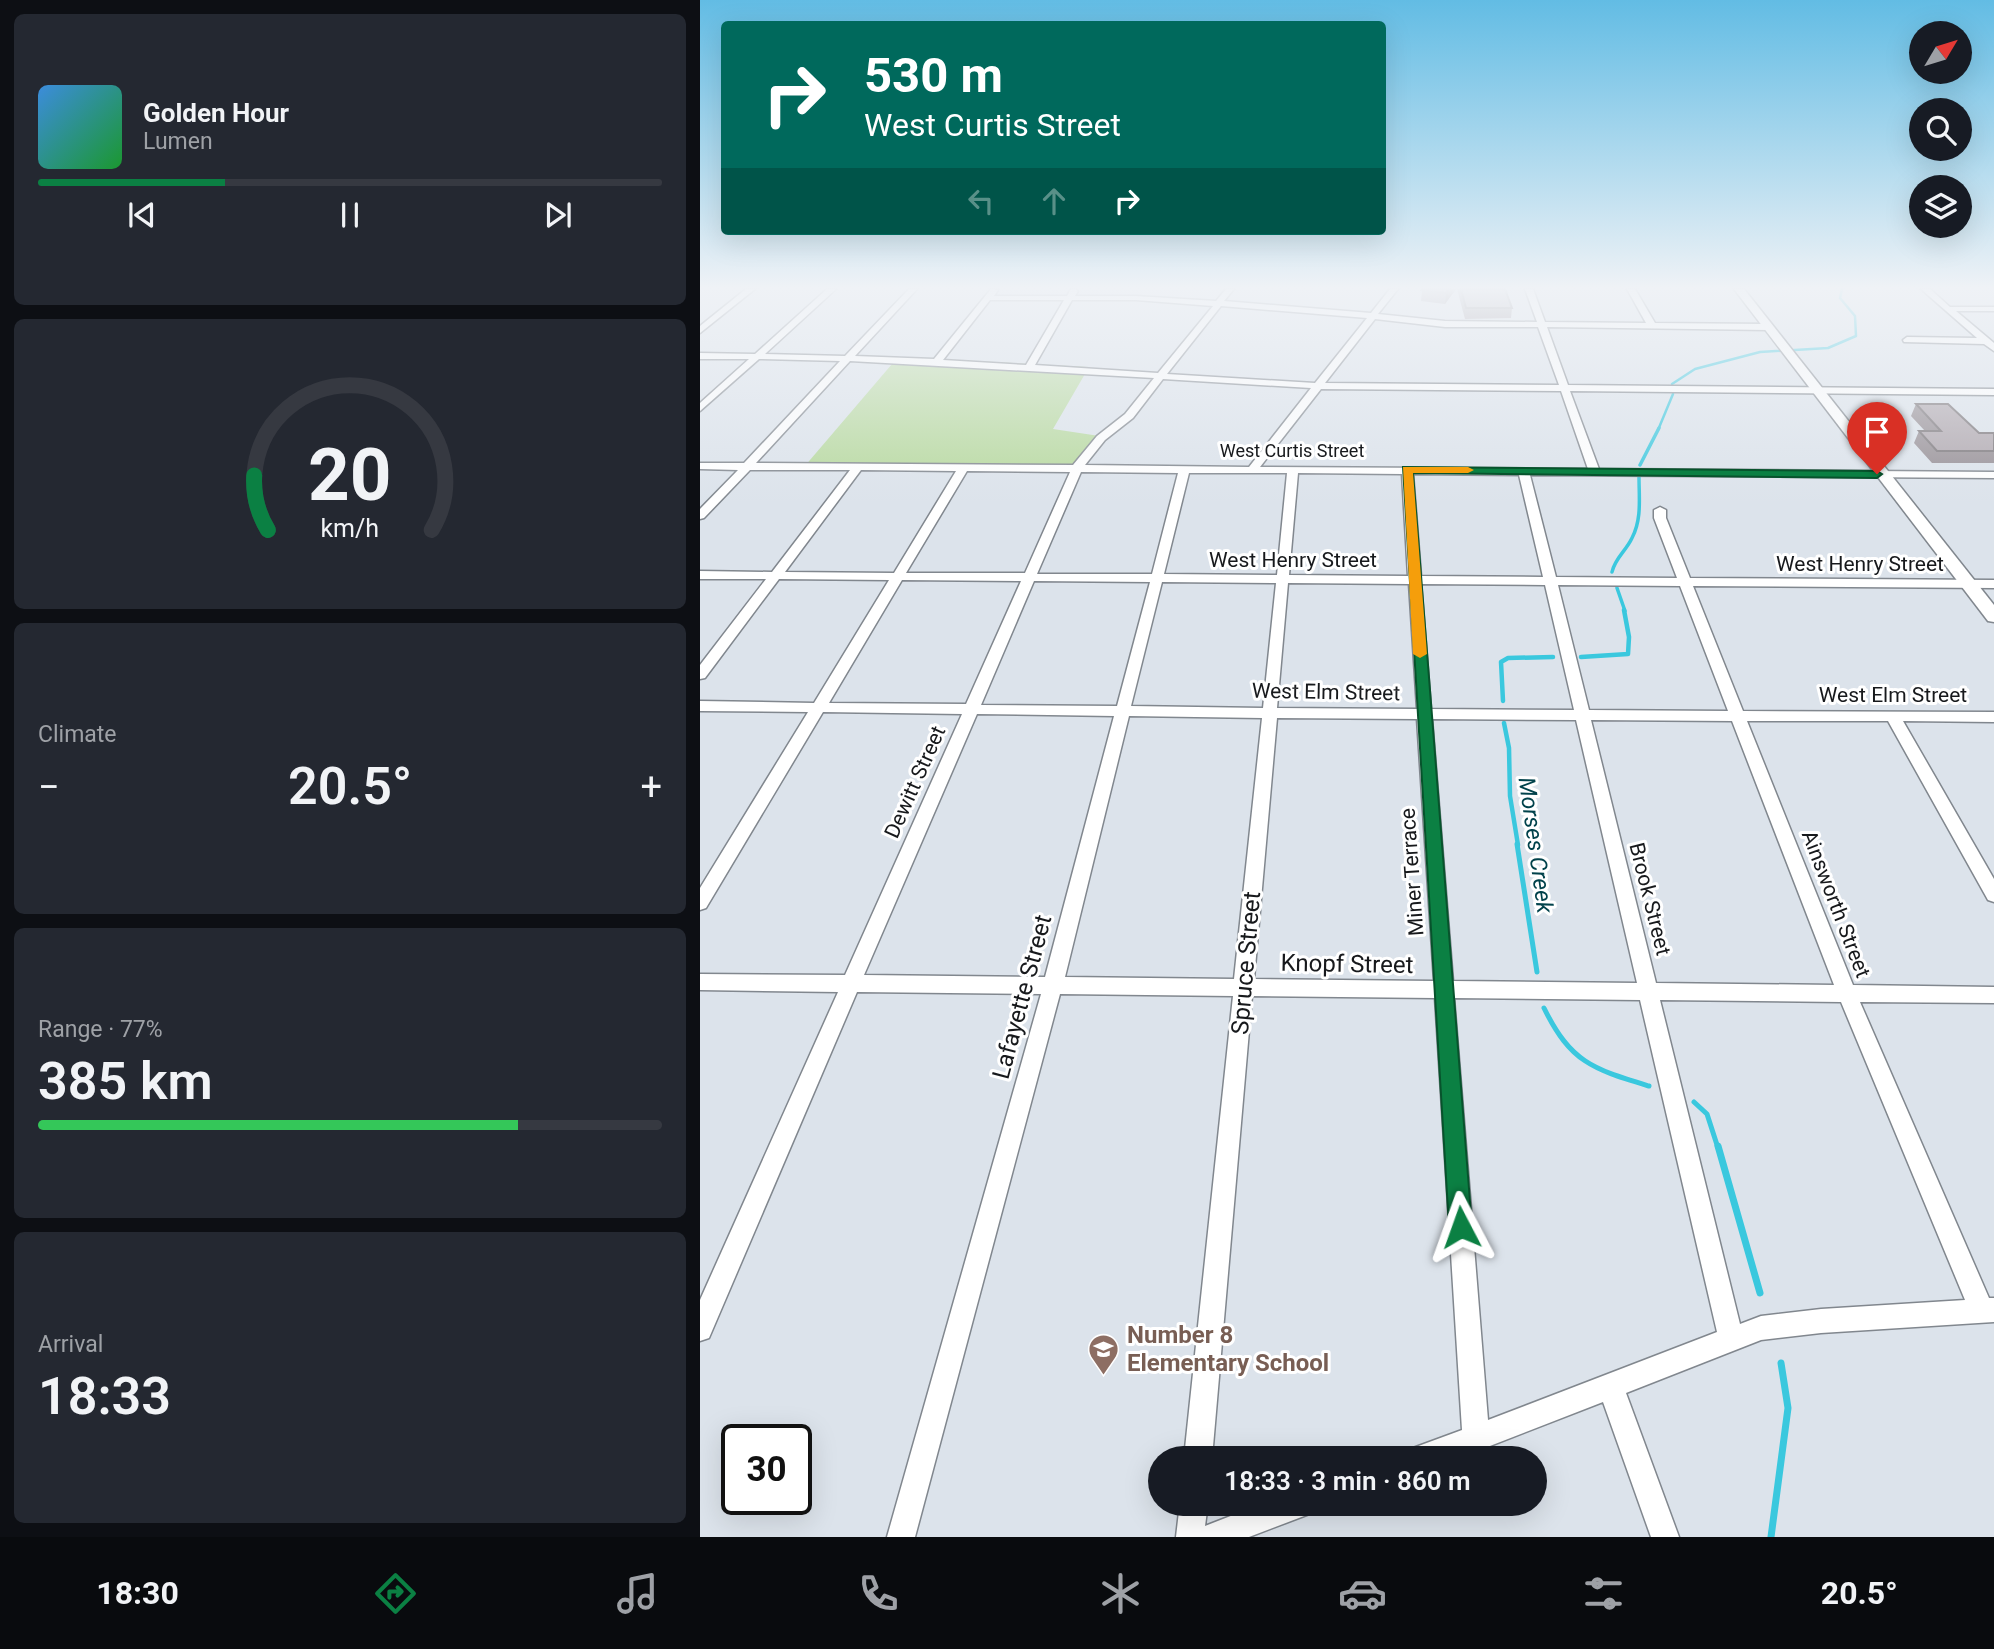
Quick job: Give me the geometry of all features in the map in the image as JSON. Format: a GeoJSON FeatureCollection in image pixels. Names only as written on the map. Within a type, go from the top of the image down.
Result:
{"type":"FeatureCollection","features":[{"type":"Feature","properties":{"kind":"main road"},"geometry":{"type":"LineString","coordinates":[[1795,361],[1994,617]]}},
{"type":"Feature","properties":{"kind":"street"},"geometry":{"type":"LineString","coordinates":[[700,408],[753,361]]}},
{"type":"Feature","properties":{"kind":"street"},"geometry":{"type":"LineString","coordinates":[[700,516],[845,361]]}},
{"type":"Feature","properties":{"kind":"street"},"geometry":{"type":"LineString","coordinates":[[909,361],[1318,386],[1994,392]]}},
{"type":"Feature","properties":{"kind":"street"},"geometry":{"type":"LineString","coordinates":[[1029,367],[1033,361]]}},
{"type":"Feature","properties":{"kind":"street","name":"Dewitt Street"},"geometry":{"type":"LineString","coordinates":[[700,1329],[1077,468],[1101,438],[1129,416],[1175,361]]}},
{"type":"Feature","properties":{"kind":"street"},"geometry":{"type":"LineString","coordinates":[[1253,468],[1337,361]]}},
{"type":"Feature","properties":{"kind":"street"},"geometry":{"type":"LineString","coordinates":[[1555,361],[1594,471]]}},
{"type":"Feature","properties":{"kind":"street","name":"West Curtis Street"},"geometry":{"type":"LineString","coordinates":[[700,466],[1994,475]]}},
{"type":"Feature","properties":{"kind":"street"},"geometry":{"type":"LineString","coordinates":[[700,675],[858,467]]}},
{"type":"Feature","properties":{"kind":"street"},"geometry":{"type":"LineString","coordinates":[[700,903],[964,467]]}},
{"type":"Feature","properties":{"kind":"street","name":"Lafayette Street"},"geometry":{"type":"LineString","coordinates":[[901,1537],[1053,985],[1185,468]]}},
{"type":"Feature","properties":{"kind":"street","name":"Spruce Street"},"geometry":{"type":"LineString","coordinates":[[1199,1446],[1293,469]]}},
{"type":"Feature","properties":{"kind":"street","name":"Miner Terrace"},"geometry":{"type":"LineString","coordinates":[[1407,470],[1476,1438]]}},
{"type":"Feature","properties":{"kind":"street","name":"Brook Street"},"geometry":{"type":"LineString","coordinates":[[1524,471],[1731,1338]]}},
{"type":"Feature","properties":{"kind":"street","name":"Ainsworth Street"},"geometry":{"type":"LineString","coordinates":[[1660,510],[1660,518],[1847,994],[1988,1310]]}},
{"type":"Feature","properties":{"kind":"street","name":"West Henry Street"},"geometry":{"type":"LineString","coordinates":[[700,575],[1994,584]]}},
{"type":"Feature","properties":{"kind":"street","name":"West Elm Street"},"geometry":{"type":"LineString","coordinates":[[700,706],[1270,713],[1994,717]]}},
{"type":"Feature","properties":{"kind":"street"},"geometry":{"type":"LineString","coordinates":[[1892,716],[1994,895]]}},
{"type":"Feature","properties":{"kind":"street","name":"Knopf Street"},"geometry":{"type":"LineString","coordinates":[[700,982],[1994,995]]}},
{"type":"Feature","properties":{"kind":"street"},"geometry":{"type":"LineString","coordinates":[[1455,1446],[1761,1328],[1821,1321],[1988,1310]]}},
{"type":"Feature","properties":{"kind":"street"},"geometry":{"type":"LineString","coordinates":[[1611,1387],[1665,1537]]}},
{"type":"Feature","properties":{"kind":"street"},"geometry":{"type":"LineString","coordinates":[[1191,1537],[1193,1516]]}},
{"type":"Feature","properties":{"kind":"street"},"geometry":{"type":"LineString","coordinates":[[1212,1537],[1268,1516]]}},
{"type":"Feature","properties":{"kind":"green space"},"geometry":{"type":"Polygon","coordinates":[[[895,361],[969,361],[1089,367],[1053,429],[1106,437],[1076,470],[804,467],[895,361]]]}},
{"type":"Feature","properties":{"kind":"building"},"geometry":{"type":"Polygon","coordinates":[[[1916,404],[1948,404],[1979,433],[1994,433],[1994,451],[1937,451],[1919,431],[1941,431],[1916,404]]]}},
{"type":"Feature","properties":{"kind":"waterway","name":"Morses Creek"},"geometry":{"type":"LineString","coordinates":[[1672,384],[1695,369],[1727,361]]}},
{"type":"Feature","properties":{"kind":"waterway","name":"Morses Creek"},"geometry":{"type":"LineString","coordinates":[[1658,430],[1673,394]]}},
{"type":"Feature","properties":{"kind":"waterway","name":"Morses Creek"},"geometry":{"type":"LineString","coordinates":[[1640,465],[1658,430]]}},
{"type":"Feature","properties":{"kind":"waterway","name":"Morses Creek"},"geometry":{"type":"LineString","coordinates":[[1612,572],[1632,538],[1637,523],[1639,477]]}},
{"type":"Feature","properties":{"kind":"waterway","name":"Morses Creek"},"geometry":{"type":"LineString","coordinates":[[1617,588],[1625,611]]}},
{"type":"Feature","properties":{"kind":"waterway","name":"Morses Creek"},"geometry":{"type":"LineString","coordinates":[[1581,657],[1628,654],[1629,637],[1624,610]]}},
{"type":"Feature","properties":{"kind":"waterway","name":"Morses Creek"},"geometry":{"type":"LineString","coordinates":[[1503,701],[1501,662],[1508,658],[1553,657]]}},
{"type":"Feature","properties":{"kind":"waterway","name":"Morses Creek"},"geometry":{"type":"LineString","coordinates":[[1504,723],[1509,748],[1510,796],[1518,845]]}},
{"type":"Feature","properties":{"kind":"waterway","name":"Morses Creek"},"geometry":{"type":"LineString","coordinates":[[1517,844],[1537,972]]}},
{"type":"Feature","properties":{"kind":"waterway","name":"Morses Creek"},"geometry":{"type":"LineString","coordinates":[[1544,1008],[1564,1041],[1586,1061],[1613,1074],[1649,1086]]}},
{"type":"Feature","properties":{"kind":"waterway","name":"Morses Creek"},"geometry":{"type":"LineString","coordinates":[[1694,1102],[1707,1114],[1718,1148]]}},
{"type":"Feature","properties":{"kind":"waterway","name":"Morses Creek"},"geometry":{"type":"LineString","coordinates":[[1718,1146],[1760,1293]]}},
{"type":"Feature","properties":{"kind":"waterway","name":"Morses Creek"},"geometry":{"type":"LineString","coordinates":[[1771,1537],[1788,1408],[1781,1363]]}},
{"type":"Feature","properties":{"kind":"slow traffic"},"geometry":{"type":"LineString","coordinates":[[1420,654],[1407,470],[1468,470]]}},
{"type":"Feature","properties":{"kind":"place","name":"Number 8 Elementary School"},"geometry":{"type":"Point","coordinates":[1104,1376]}},
{"type":"Feature","properties":{"kind":"route"},"geometry":{"type":"LineString","coordinates":[[1461,1227],[1407,470],[1877,474]]}}]}
